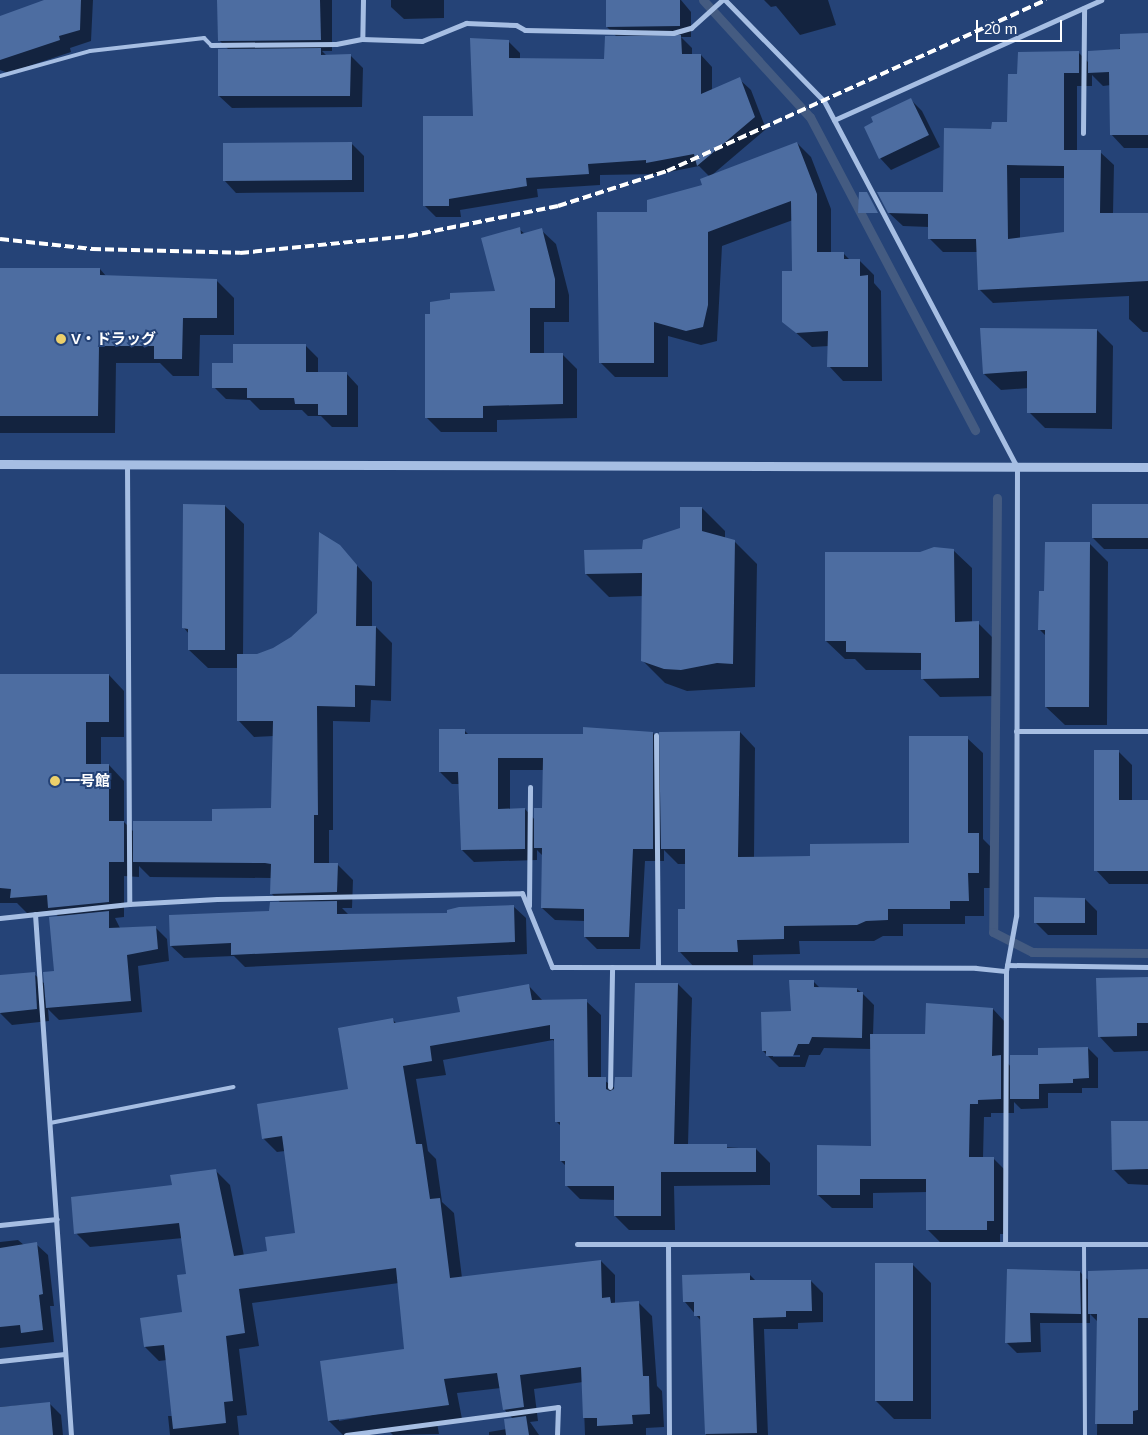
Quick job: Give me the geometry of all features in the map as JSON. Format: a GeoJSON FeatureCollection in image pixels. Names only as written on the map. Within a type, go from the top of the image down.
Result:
{"type":"FeatureCollection","features":[{"type":"Feature","properties":{"kind":"street"},"geometry":{"type":"LineString","coordinates":[[362,39],[363,0]]}},
{"type":"Feature","properties":{"kind":"street"},"geometry":{"type":"LineString","coordinates":[[211,45],[336,44],[362,39],[422,41],[466,23],[516,25],[525,30],[674,33],[691,28],[724,0],[824,101],[1018,468],[1014,922],[1007,966],[1005,1243]]}},
{"type":"Feature","properties":{"kind":"street"},"geometry":{"type":"LineString","coordinates":[[834,120],[1101,0]]}},
{"type":"Feature","properties":{"kind":"street"},"geometry":{"type":"LineString","coordinates":[[1083,133],[1084,8]]}},
{"type":"Feature","properties":{"kind":"street"},"geometry":{"type":"LineString","coordinates":[[0,464],[1148,468]]}},
{"type":"Feature","properties":{"kind":"street"},"geometry":{"type":"LineString","coordinates":[[127,464],[129,904]]}},
{"type":"Feature","properties":{"kind":"street"},"geometry":{"type":"LineString","coordinates":[[1016,731],[1148,731]]}},
{"type":"Feature","properties":{"kind":"street"},"geometry":{"type":"LineString","coordinates":[[656,735],[658,967]]}},
{"type":"Feature","properties":{"kind":"street"},"geometry":{"type":"LineString","coordinates":[[529,910],[530,787]]}},
{"type":"Feature","properties":{"kind":"street"},"geometry":{"type":"LineString","coordinates":[[0,918],[129,904],[522,892],[552,967],[1148,967]]}},
{"type":"Feature","properties":{"kind":"street"},"geometry":{"type":"LineString","coordinates":[[34,914],[71,1435]]}},
{"type":"Feature","properties":{"kind":"street"},"geometry":{"type":"LineString","coordinates":[[610,1087],[612,967]]}},
{"type":"Feature","properties":{"kind":"street"},"geometry":{"type":"LineString","coordinates":[[0,1225],[57,1219]]}},
{"type":"Feature","properties":{"kind":"street"},"geometry":{"type":"LineString","coordinates":[[577,1244],[1148,1244]]}},
{"type":"Feature","properties":{"kind":"street"},"geometry":{"type":"LineString","coordinates":[[668,1244],[669,1435]]}},
{"type":"Feature","properties":{"kind":"street"},"geometry":{"type":"LineString","coordinates":[[0,1361],[65,1354]]}},
{"type":"Feature","properties":{"kind":"street"},"geometry":{"type":"LineString","coordinates":[[346,1435],[558,1407],[557,1435]]}},
{"type":"Feature","properties":{"kind":"lane"},"geometry":{"type":"LineString","coordinates":[[0,76],[90,51],[204,38],[211,45]]}},
{"type":"Feature","properties":{"kind":"lane"},"geometry":{"type":"LineString","coordinates":[[50,1123],[234,1087]]}},
{"type":"Feature","properties":{"kind":"lane"},"geometry":{"type":"LineString","coordinates":[[1084,1244],[1085,1435]]}},
{"type":"Feature","properties":{"kind":"building"},"geometry":{"type":"Polygon","coordinates":[[[44,0],[81,0],[80,30],[59,36],[60,40],[0,60],[0,16],[44,0]]]}},
{"type":"Feature","properties":{"kind":"building"},"geometry":{"type":"Polygon","coordinates":[[[217,0],[320,0],[321,40],[218,41],[217,0]]]}},
{"type":"Feature","properties":{"kind":"building"},"geometry":{"type":"Polygon","coordinates":[[[606,0],[680,0],[680,26],[606,27],[606,0]]]}},
{"type":"Feature","properties":{"kind":"building"},"geometry":{"type":"Polygon","coordinates":[[[1148,33],[1148,135],[1110,135],[1109,72],[1088,73],[1088,51],[1120,49],[1120,34],[1148,33]]]}},
{"type":"Feature","properties":{"kind":"building"},"geometry":{"type":"Polygon","coordinates":[[[681,35],[682,54],[701,54],[701,94],[740,77],[755,117],[697,166],[694,154],[646,163],[646,160],[588,164],[589,174],[526,178],[527,186],[449,199],[449,206],[423,206],[423,116],[473,116],[470,38],[509,40],[509,58],[604,59],[605,36],[681,35]]]}},
{"type":"Feature","properties":{"kind":"building"},"geometry":{"type":"Polygon","coordinates":[[[321,48],[321,55],[351,54],[350,96],[218,96],[218,49],[321,48]]]}},
{"type":"Feature","properties":{"kind":"building"},"geometry":{"type":"Polygon","coordinates":[[[1079,51],[1079,73],[1064,73],[1064,150],[1101,150],[1100,213],[1148,213],[1148,281],[978,290],[976,239],[928,239],[928,214],[888,213],[877,192],[943,192],[944,128],[991,129],[992,122],[1007,122],[1008,74],[1017,74],[1018,52],[1079,51]],[[1007,165],[1008,239],[1064,232],[1064,166],[1007,165]]]}},
{"type":"Feature","properties":{"kind":"building"},"geometry":{"type":"Polygon","coordinates":[[[911,98],[929,135],[879,159],[864,127],[873,122],[871,117],[911,98]]]}},
{"type":"Feature","properties":{"kind":"building"},"geometry":{"type":"Polygon","coordinates":[[[352,142],[352,180],[223,181],[223,143],[352,142]]]}},
{"type":"Feature","properties":{"kind":"building"},"geometry":{"type":"Polygon","coordinates":[[[797,142],[817,194],[817,252],[844,252],[844,259],[860,259],[860,276],[868,275],[868,367],[827,367],[828,331],[796,333],[782,322],[782,271],[792,271],[791,201],[708,232],[708,305],[703,327],[686,331],[654,322],[654,363],[599,363],[597,212],[647,212],[647,200],[702,185],[700,179],[797,142]]]}},
{"type":"Feature","properties":{"kind":"building"},"geometry":{"type":"Polygon","coordinates":[[[859,192],[867,192],[878,213],[858,213],[859,192]]]}},
{"type":"Feature","properties":{"kind":"building"},"geometry":{"type":"Polygon","coordinates":[[[520,227],[521,234],[542,228],[555,279],[555,308],[530,308],[530,353],[563,353],[563,404],[483,406],[483,418],[425,418],[425,314],[430,314],[430,302],[450,299],[450,293],[495,291],[481,238],[520,227]]]}},
{"type":"Feature","properties":{"kind":"building","name":"V・ドラッグ"},"geometry":{"type":"Polygon","coordinates":[[[0,268],[100,268],[100,275],[217,279],[217,318],[183,318],[182,359],[154,359],[154,346],[99,346],[98,416],[0,416],[0,268]]]}},
{"type":"Feature","properties":{"kind":"building"},"geometry":{"type":"Polygon","coordinates":[[[980,328],[1097,329],[1096,413],[1027,413],[1027,371],[983,374],[980,328]]]}},
{"type":"Feature","properties":{"kind":"building"},"geometry":{"type":"Polygon","coordinates":[[[233,344],[306,344],[306,372],[347,372],[347,415],[318,415],[318,404],[295,404],[294,398],[247,398],[247,388],[212,388],[212,363],[233,363],[233,344]]]}},
{"type":"Feature","properties":{"kind":"building"},"geometry":{"type":"Polygon","coordinates":[[[183,504],[225,505],[225,650],[188,650],[188,629],[182,628],[183,504]]]}},
{"type":"Feature","properties":{"kind":"building"},"geometry":{"type":"Polygon","coordinates":[[[1092,504],[1148,504],[1148,538],[1092,538],[1092,504]]]}},
{"type":"Feature","properties":{"kind":"building"},"geometry":{"type":"Polygon","coordinates":[[[680,507],[702,507],[702,531],[735,540],[733,664],[717,663],[681,670],[664,669],[641,661],[642,573],[585,574],[584,550],[642,549],[643,540],[680,528],[680,507]]]}},
{"type":"Feature","properties":{"kind":"building"},"geometry":{"type":"Polygon","coordinates":[[[319,532],[340,545],[357,565],[356,626],[376,626],[375,686],[355,685],[355,707],[317,706],[318,815],[314,815],[314,863],[338,863],[337,892],[270,894],[271,864],[265,863],[133,862],[133,821],[212,821],[212,809],[271,808],[273,721],[237,721],[237,654],[257,654],[273,648],[291,637],[317,613],[319,532]]]}},
{"type":"Feature","properties":{"kind":"building"},"geometry":{"type":"Polygon","coordinates":[[[1045,542],[1090,542],[1089,707],[1045,707],[1045,630],[1038,630],[1039,591],[1044,591],[1045,542]]]}},
{"type":"Feature","properties":{"kind":"building"},"geometry":{"type":"Polygon","coordinates":[[[934,547],[954,549],[955,622],[979,621],[979,678],[921,679],[921,653],[846,652],[846,641],[825,641],[825,552],[920,552],[934,547]]]}},
{"type":"Feature","properties":{"kind":"building","name":"一号館"},"geometry":{"type":"Polygon","coordinates":[[[0,674],[109,674],[109,722],[86,722],[86,764],[109,764],[109,821],[124,821],[124,862],[109,862],[109,902],[48,908],[47,895],[10,898],[11,889],[0,888],[0,674]]]}},
{"type":"Feature","properties":{"kind":"building"},"geometry":{"type":"Polygon","coordinates":[[[583,727],[653,732],[653,849],[633,849],[629,937],[584,937],[584,909],[541,908],[542,848],[534,848],[534,808],[542,808],[543,758],[498,758],[498,809],[525,808],[525,849],[461,850],[458,772],[439,772],[439,729],[465,729],[465,734],[583,734],[583,727]]]}},
{"type":"Feature","properties":{"kind":"building"},"geometry":{"type":"Polygon","coordinates":[[[740,731],[738,857],[810,856],[810,844],[909,843],[909,736],[968,736],[968,833],[979,833],[979,873],[968,873],[969,901],[950,901],[950,909],[888,909],[888,920],[866,921],[857,925],[784,926],[784,939],[737,940],[738,952],[678,952],[678,909],[685,909],[685,849],[661,849],[659,732],[740,731]]]}},
{"type":"Feature","properties":{"kind":"building"},"geometry":{"type":"Polygon","coordinates":[[[1094,750],[1119,750],[1119,800],[1148,800],[1148,871],[1094,871],[1094,750]]]}},
{"type":"Feature","properties":{"kind":"building"},"geometry":{"type":"Polygon","coordinates":[[[1034,897],[1085,898],[1085,923],[1034,923],[1034,897]]]}},
{"type":"Feature","properties":{"kind":"building"},"geometry":{"type":"Polygon","coordinates":[[[337,901],[337,914],[447,913],[447,910],[459,907],[514,905],[515,942],[231,955],[231,943],[170,946],[169,915],[269,911],[270,902],[337,901]]]}},
{"type":"Feature","properties":{"kind":"building"},"geometry":{"type":"Polygon","coordinates":[[[109,911],[109,928],[156,926],[158,949],[127,955],[131,1001],[46,1008],[43,972],[54,971],[49,917],[109,911]]]}},
{"type":"Feature","properties":{"kind":"building"},"geometry":{"type":"Polygon","coordinates":[[[35,972],[37,1009],[0,1013],[0,975],[35,972]]]}},
{"type":"Feature","properties":{"kind":"building"},"geometry":{"type":"Polygon","coordinates":[[[1148,977],[1148,1023],[1137,1023],[1137,1036],[1098,1037],[1096,978],[1148,977]]]}},
{"type":"Feature","properties":{"kind":"building"},"geometry":{"type":"Polygon","coordinates":[[[789,980],[814,980],[814,987],[857,988],[857,992],[863,992],[862,1038],[812,1037],[809,1044],[798,1044],[793,1056],[766,1056],[766,1051],[762,1051],[761,1012],[791,1011],[789,980]]]}},
{"type":"Feature","properties":{"kind":"building"},"geometry":{"type":"Polygon","coordinates":[[[635,983],[678,983],[674,1144],[727,1144],[727,1148],[756,1148],[756,1172],[661,1172],[661,1216],[614,1216],[614,1186],[565,1186],[565,1161],[560,1161],[560,1122],[555,1122],[554,1039],[550,1039],[550,1025],[430,1046],[432,1061],[403,1066],[416,1144],[422,1144],[430,1199],[440,1198],[450,1278],[601,1260],[602,1298],[610,1297],[611,1303],[639,1301],[643,1376],[649,1376],[650,1414],[632,1415],[633,1424],[597,1426],[597,1418],[583,1418],[581,1367],[520,1375],[524,1407],[503,1410],[497,1373],[444,1379],[449,1405],[328,1421],[320,1361],[404,1349],[396,1268],[239,1289],[245,1333],[226,1336],[233,1401],[224,1402],[226,1423],[173,1429],[164,1345],[144,1347],[140,1318],[182,1312],[177,1275],[186,1274],[179,1223],[74,1234],[71,1197],[172,1185],[170,1175],[216,1169],[234,1256],[267,1251],[265,1237],[295,1233],[282,1136],[262,1139],[257,1104],[348,1089],[338,1028],[393,1018],[394,1023],[460,1012],[457,997],[529,984],[532,1000],[587,999],[588,1077],[606,1077],[606,1089],[610,1091],[614,1089],[615,1077],[632,1077],[635,983]]]}},
{"type":"Feature","properties":{"kind":"building"},"geometry":{"type":"Polygon","coordinates":[[[926,1003],[993,1008],[992,1056],[1001,1055],[1001,1099],[978,1100],[978,1104],[970,1104],[969,1157],[994,1157],[994,1221],[987,1221],[987,1230],[926,1230],[926,1179],[860,1179],[860,1195],[817,1195],[817,1145],[871,1146],[870,1034],[925,1034],[926,1003]]]}},
{"type":"Feature","properties":{"kind":"building"},"geometry":{"type":"Polygon","coordinates":[[[1088,1047],[1089,1078],[1073,1079],[1073,1083],[1039,1084],[1039,1099],[1010,1099],[1010,1055],[1038,1055],[1038,1048],[1088,1047]]]}},
{"type":"Feature","properties":{"kind":"building"},"geometry":{"type":"Polygon","coordinates":[[[1111,1121],[1148,1121],[1148,1169],[1112,1170],[1111,1121]]]}},
{"type":"Feature","properties":{"kind":"building"},"geometry":{"type":"Polygon","coordinates":[[[37,1242],[43,1294],[39,1295],[43,1330],[21,1333],[20,1325],[0,1327],[0,1248],[37,1242]]]}},
{"type":"Feature","properties":{"kind":"building"},"geometry":{"type":"Polygon","coordinates":[[[875,1263],[913,1263],[913,1401],[875,1401],[875,1263]]]}},
{"type":"Feature","properties":{"kind":"building"},"geometry":{"type":"Polygon","coordinates":[[[1007,1269],[1080,1271],[1081,1314],[1030,1313],[1031,1342],[1005,1343],[1007,1269]]]}},
{"type":"Feature","properties":{"kind":"building"},"geometry":{"type":"Polygon","coordinates":[[[1148,1269],[1148,1318],[1138,1318],[1138,1410],[1133,1411],[1133,1424],[1095,1424],[1097,1314],[1088,1314],[1088,1271],[1148,1269]]]}},
{"type":"Feature","properties":{"kind":"building"},"geometry":{"type":"Polygon","coordinates":[[[750,1273],[750,1280],[811,1280],[812,1311],[786,1311],[786,1317],[753,1318],[757,1433],[705,1434],[700,1316],[694,1316],[694,1302],[683,1302],[682,1275],[750,1273]]]}},
{"type":"Feature","properties":{"kind":"building"},"geometry":{"type":"Polygon","coordinates":[[[50,1402],[53,1435],[0,1435],[0,1407],[50,1402]]]}},
{"type":"Feature","properties":{"kind":"building"},"geometry":{"type":"Polygon","coordinates":[[[526,1416],[529,1435],[506,1435],[504,1419],[526,1416]]]}},
{"type":"Feature","properties":{"kind":"waterway"},"geometry":{"type":"LineString","coordinates":[[703,0],[810,117],[975,430]]}},
{"type":"Feature","properties":{"kind":"waterway"},"geometry":{"type":"LineString","coordinates":[[997,498],[993,932],[1032,952],[1148,953]]}},
{"type":"Feature","properties":{"kind":"railway"},"geometry":{"type":"LineString","coordinates":[[0,239],[92,249],[240,253],[409,236],[558,206],[667,171],[1046,0]]}},
{"type":"Feature","properties":{"kind":"place","name":"V・ドラッグ"},"geometry":{"type":"Point","coordinates":[61,339]}},
{"type":"Feature","properties":{"kind":"place","name":"一号館"},"geometry":{"type":"Point","coordinates":[55,781]}}]}
